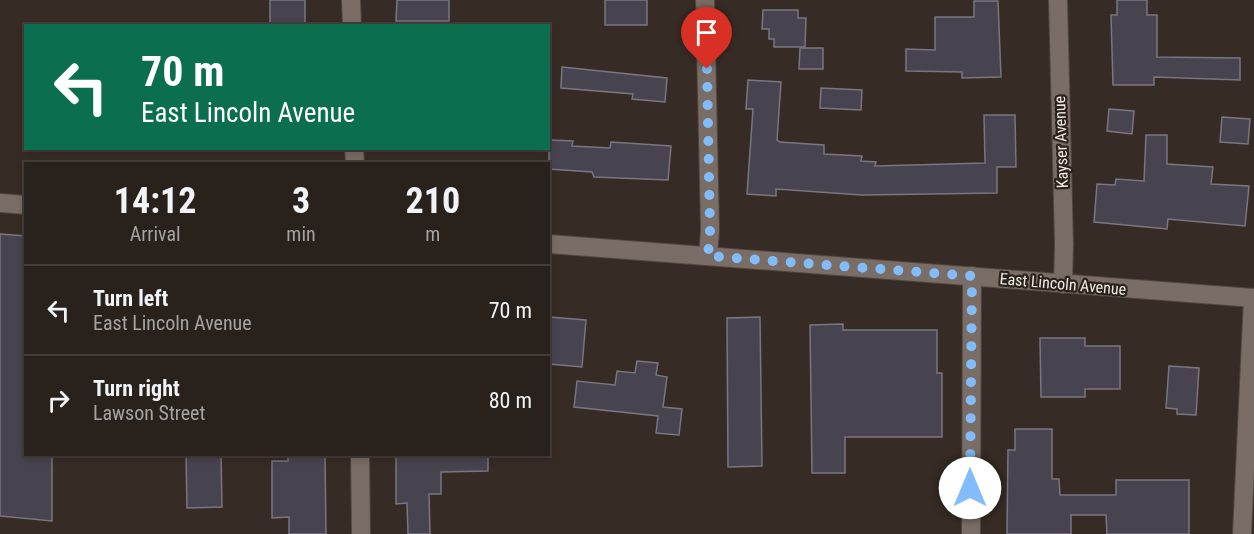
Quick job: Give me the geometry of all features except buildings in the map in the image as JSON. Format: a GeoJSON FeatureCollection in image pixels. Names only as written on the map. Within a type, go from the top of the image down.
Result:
{"type":"FeatureCollection","features":[{"type":"Feature","properties":{"kind":"street"},"geometry":{"type":"LineString","coordinates":[[351,0],[352,24]]}},
{"type":"Feature","properties":{"kind":"street"},"geometry":{"type":"LineString","coordinates":[[705,0],[710,230],[708,256]]}},
{"type":"Feature","properties":{"kind":"street","name":"Kayser Avenue"},"geometry":{"type":"LineString","coordinates":[[1058,0],[1063,284]]}},
{"type":"Feature","properties":{"kind":"street"},"geometry":{"type":"LineString","coordinates":[[0,203],[24,205]]}},
{"type":"Feature","properties":{"kind":"street","name":"East Lincoln Avenue"},"geometry":{"type":"LineString","coordinates":[[550,244],[1253,298]]}},
{"type":"Feature","properties":{"kind":"street"},"geometry":{"type":"LineString","coordinates":[[970,534],[972,276]]}},
{"type":"Feature","properties":{"kind":"street"},"geometry":{"type":"LineString","coordinates":[[1242,534],[1253,298]]}},
{"type":"Feature","properties":{"kind":"street"},"geometry":{"type":"LineString","coordinates":[[360,456],[361,534]]}},
{"type":"Feature","properties":{"kind":"route"},"geometry":{"type":"LineString","coordinates":[[707,69],[710,230],[708,256],[972,276],[970,488]]}}]}
